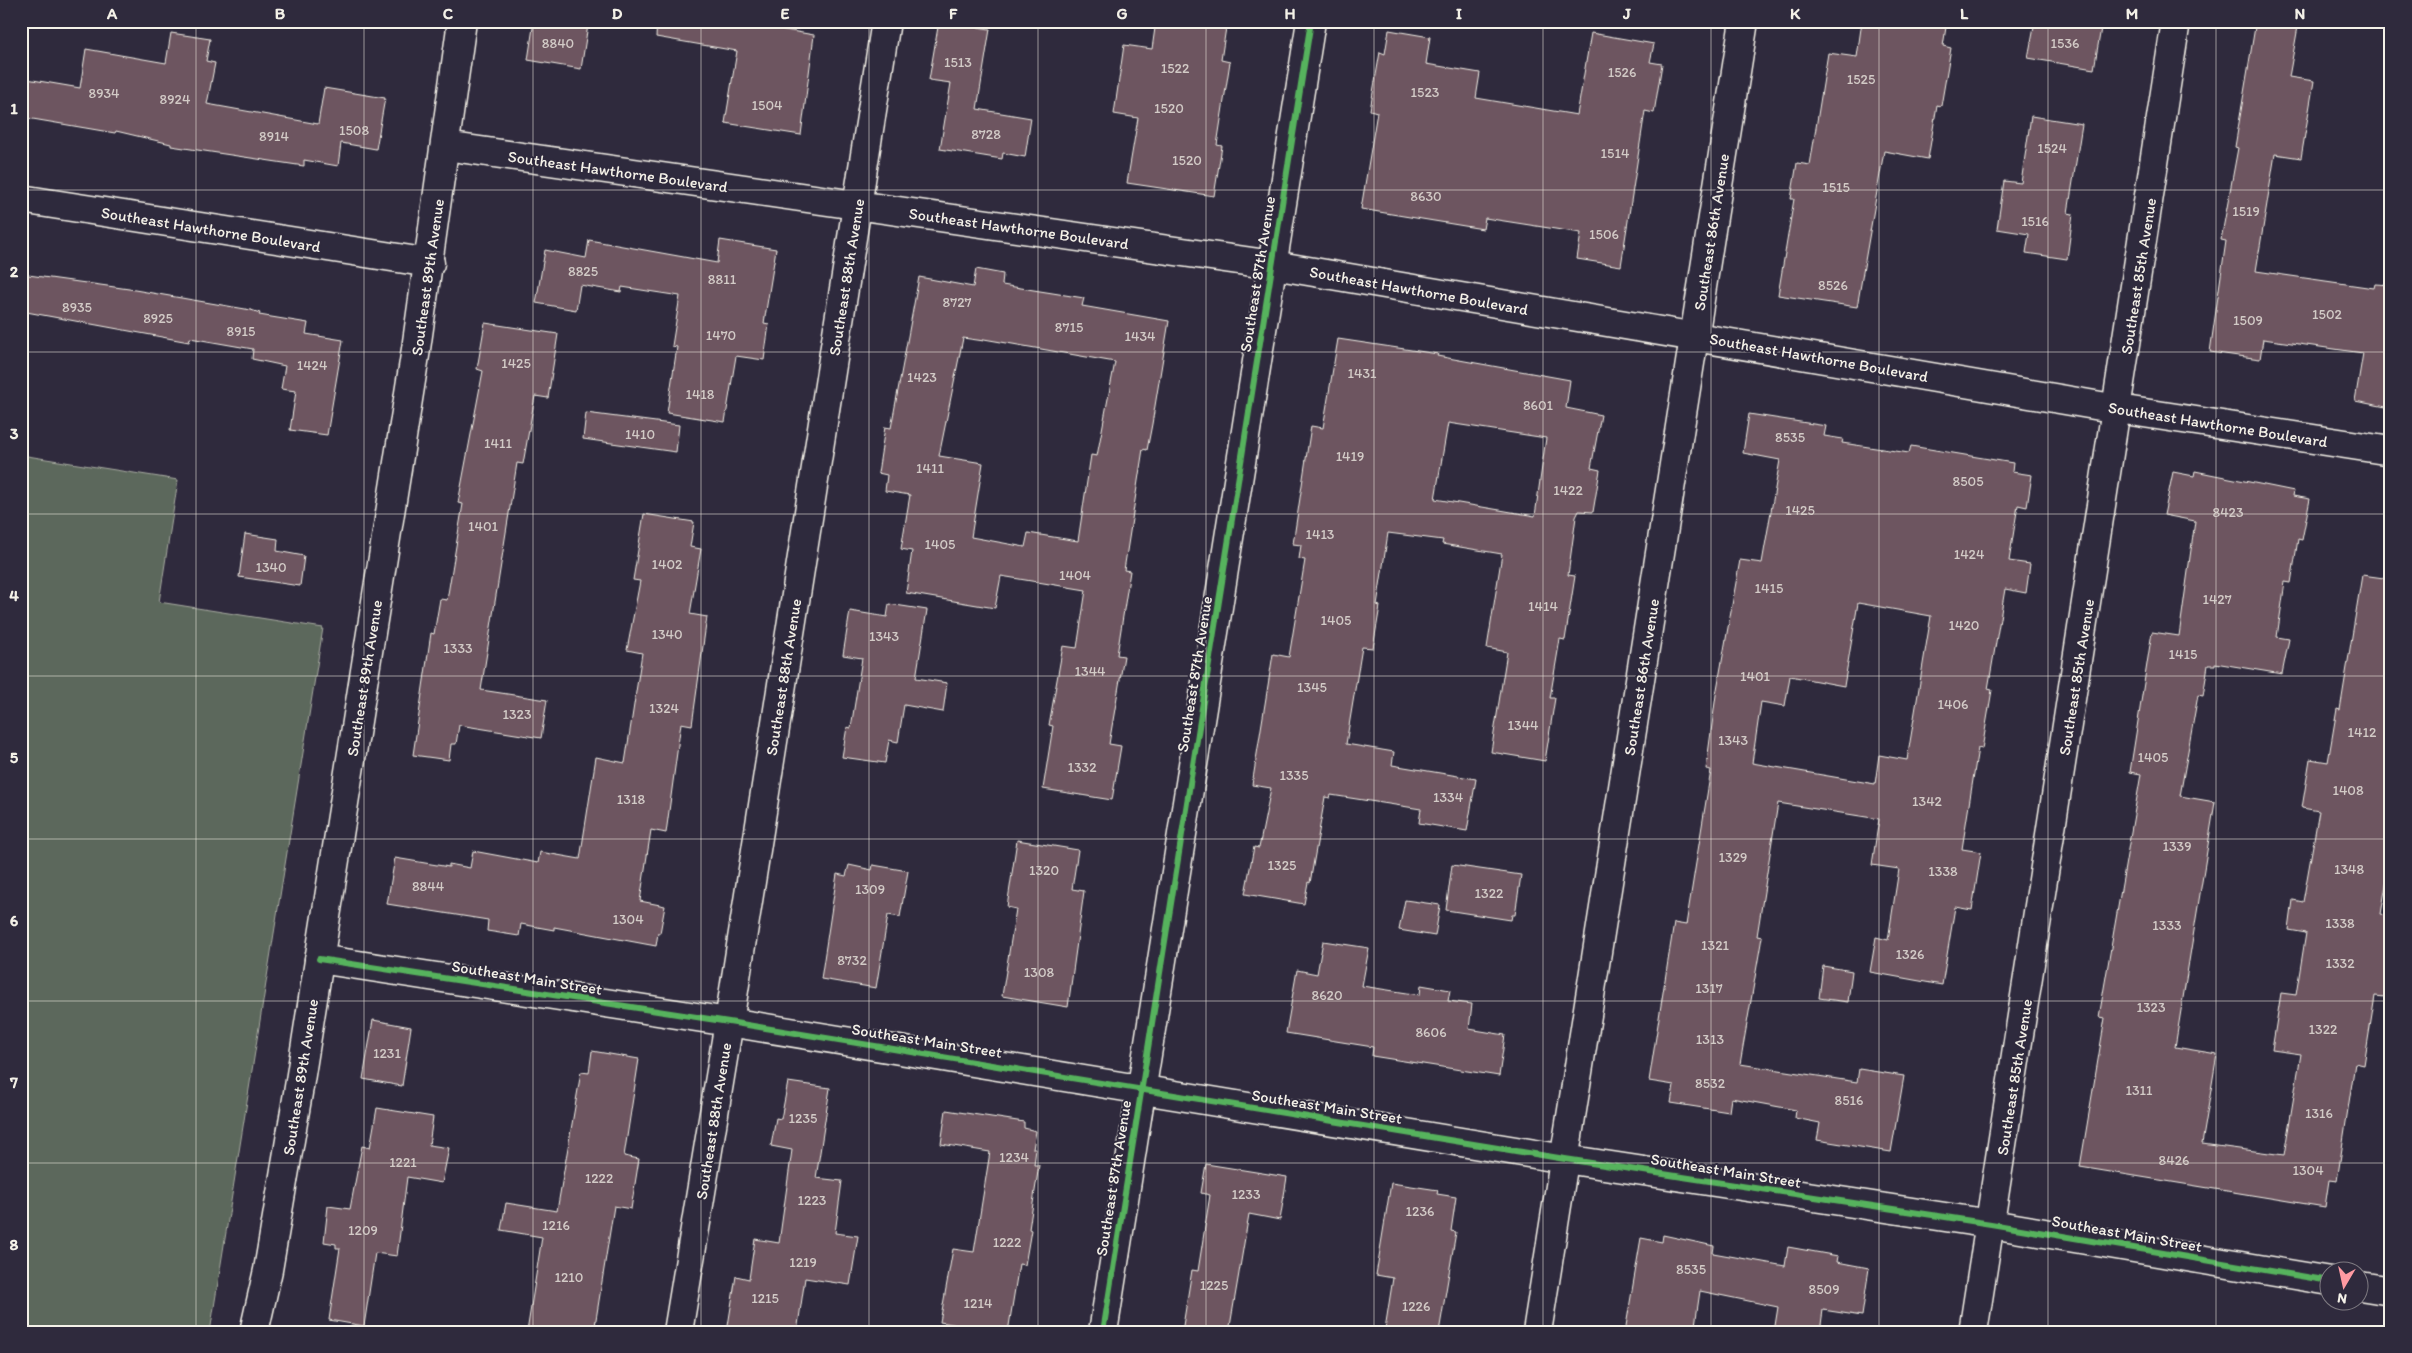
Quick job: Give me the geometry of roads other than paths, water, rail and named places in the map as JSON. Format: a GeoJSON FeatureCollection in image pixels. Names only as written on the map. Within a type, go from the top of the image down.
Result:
{"type":"FeatureCollection","features":[{"type":"Feature","properties":{"kind":"street","name":"Southeast 89th Avenue"},"geometry":{"type":"LineString","coordinates":[[254,1332],[268,1270],[430,264],[462,21]]}},
{"type":"Feature","properties":{"kind":"street","name":"Southeast 88th Avenue"},"geometry":{"type":"LineString","coordinates":[[678,1332],[729,1022],[886,21]]}},
{"type":"Feature","properties":{"kind":"street","name":"Southeast 87th Avenue"},"geometry":{"type":"LineString","coordinates":[[1103,1332],[1311,21]]}},
{"type":"Feature","properties":{"kind":"street","name":"Southeast 86th Avenue"},"geometry":{"type":"LineString","coordinates":[[1537,1332],[1744,21]]}},
{"type":"Feature","properties":{"kind":"street","name":"Southeast 85th Avenue"},"geometry":{"type":"LineString","coordinates":[[1973,1332],[2118,408],[2176,21]]}},
{"type":"Feature","properties":{"kind":"street","name":"Southeast Hawthorne Boulevard"},"geometry":{"type":"LineString","coordinates":[[445,146],[1273,265],[2118,408],[2391,451]]}},
{"type":"Feature","properties":{"kind":"street","name":"Southeast Hawthorne Boulevard"},"geometry":{"type":"LineString","coordinates":[[21,199],[430,264]]}},
{"type":"Feature","properties":{"kind":"street","name":"Southeast Main Street"},"geometry":{"type":"LineString","coordinates":[[319,958],[729,1022],[1565,1159],[1991,1224],[2320,1279]]}},
{"type":"Feature","properties":{"kind":"street"},"geometry":{"type":"LineString","coordinates":[[2370,1288],[2391,1291]]}}]}
